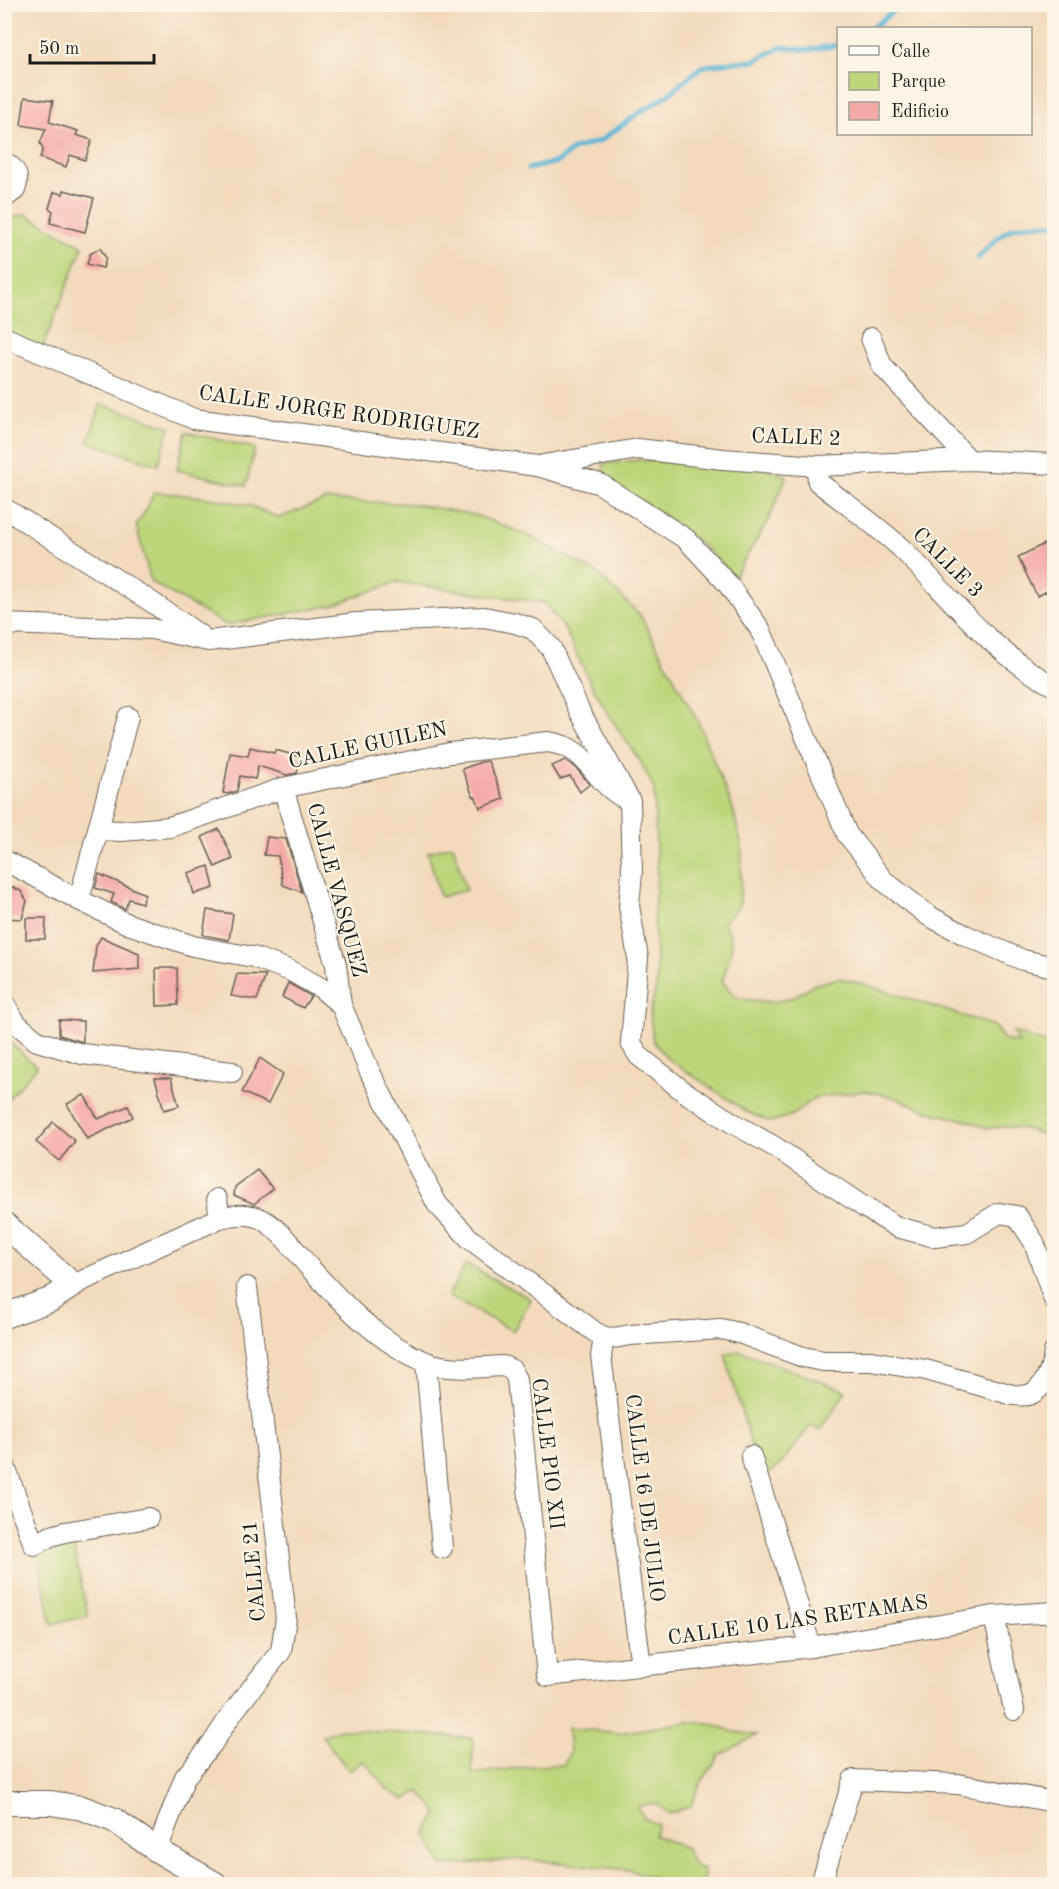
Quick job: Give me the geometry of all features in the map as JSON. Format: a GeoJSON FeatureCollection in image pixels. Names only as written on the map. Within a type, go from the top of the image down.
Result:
{"type":"FeatureCollection","features":[{"type":"Feature","properties":{"kind":"street"},"geometry":{"type":"LineString","coordinates":[[4,162],[12,166],[17,177],[15,190],[4,198]]}},
{"type":"Feature","properties":{"kind":"street","name":"CALLE JORGE RODRIGUEZ"},"geometry":{"type":"LineString","coordinates":[[4,337],[195,419],[537,466]]}},
{"type":"Feature","properties":{"kind":"street"},"geometry":{"type":"LineString","coordinates":[[871,338],[882,366],[969,460]]}},
{"type":"Feature","properties":{"kind":"street","name":"CALLE 2"},"geometry":{"type":"LineString","coordinates":[[537,466],[638,449],[723,459],[817,466],[969,460],[1054,464]]}},
{"type":"Feature","properties":{"kind":"street"},"geometry":{"type":"LineString","coordinates":[[537,466],[600,484],[686,539],[727,583],[760,628],[847,834],[884,880],[929,916],[1023,960],[1054,967]]}},
{"type":"Feature","properties":{"kind":"street","name":"CALLE 3"},"geometry":{"type":"LineString","coordinates":[[817,466],[818,482],[899,547],[990,640],[1037,677],[1054,686]]}},
{"type":"Feature","properties":{"kind":"street"},"geometry":{"type":"LineString","coordinates":[[4,508],[150,601],[208,641]]}},
{"type":"Feature","properties":{"kind":"street"},"geometry":{"type":"LineString","coordinates":[[4,624],[152,628],[208,641],[357,623],[484,617],[515,622],[533,629],[551,648],[580,712],[630,801],[632,873],[629,906],[638,957],[631,1043],[639,1056],[683,1090],[731,1122],[776,1147],[897,1227],[935,1237],[968,1233],[999,1213],[1017,1216],[1034,1242],[1054,1300]]}},
{"type":"Feature","properties":{"kind":"street"},"geometry":{"type":"LineString","coordinates":[[79,900],[128,717]]}},
{"type":"Feature","properties":{"kind":"street","name":"CALLE GUILEN"},"geometry":{"type":"LineString","coordinates":[[99,830],[122,831],[170,826],[283,788],[450,753],[548,742],[562,744],[579,754],[609,789],[630,801]]}},
{"type":"Feature","properties":{"kind":"street","name":"CALLE VASQUEZ"},"geometry":{"type":"LineString","coordinates":[[283,788],[336,965],[341,1005]]}},
{"type":"Feature","properties":{"kind":"street"},"geometry":{"type":"LineString","coordinates":[[4,860],[128,924],[182,942],[253,957],[291,971],[321,988],[341,1005],[370,1072],[437,1204],[470,1239],[604,1337],[721,1329],[739,1333],[803,1357],[823,1361],[871,1362],[926,1370],[1013,1395],[1028,1395],[1036,1391],[1045,1380],[1054,1359]]}},
{"type":"Feature","properties":{"kind":"street"},"geometry":{"type":"LineString","coordinates":[[4,1003],[16,1023],[37,1041],[82,1054],[232,1072]]}},
{"type":"Feature","properties":{"kind":"street","name":"CALLE PIO XII"},"geometry":{"type":"LineString","coordinates":[[73,1285],[218,1209],[254,1216],[269,1223],[330,1290],[379,1336],[426,1362],[447,1367],[504,1366],[512,1370],[517,1379],[547,1676]]}},
{"type":"Feature","properties":{"kind":"street"},"geometry":{"type":"LineString","coordinates":[[4,1224],[73,1285],[50,1299],[4,1316]]}},
{"type":"Feature","properties":{"kind":"street","name":"CALLE 21"},"geometry":{"type":"LineString","coordinates":[[157,1850],[185,1777],[281,1651],[286,1618],[247,1287]]}},
{"type":"Feature","properties":{"kind":"street","name":"CALLE 16 DE JULIO"},"geometry":{"type":"LineString","coordinates":[[604,1337],[602,1356],[641,1666]]}},
{"type":"Feature","properties":{"kind":"street"},"geometry":{"type":"LineString","coordinates":[[426,1362],[442,1548]]}},
{"type":"Feature","properties":{"kind":"street"},"geometry":{"type":"LineString","coordinates":[[751,1456],[811,1647]]}},
{"type":"Feature","properties":{"kind":"street"},"geometry":{"type":"LineString","coordinates":[[4,1464],[34,1545],[65,1532],[148,1518]]}},
{"type":"Feature","properties":{"kind":"street","name":"CALLE 10 LAS RETAMAS"},"geometry":{"type":"LineString","coordinates":[[547,1676],[811,1647],[994,1616],[1054,1612]]}},
{"type":"Feature","properties":{"kind":"street"},"geometry":{"type":"LineString","coordinates":[[994,1616],[1014,1710]]}},
{"type":"Feature","properties":{"kind":"street"},"geometry":{"type":"LineString","coordinates":[[820,1884],[853,1780],[958,1784],[1054,1802]]}},
{"type":"Feature","properties":{"kind":"street"},"geometry":{"type":"LineString","coordinates":[[4,1803],[51,1803],[82,1808],[114,1820],[157,1850],[215,1884]]}},
{"type":"Feature","properties":{"kind":"green space"},"geometry":{"type":"Polygon","coordinates":[[[25,214],[83,246],[42,349],[5,332],[5,216],[13,218],[25,214]]]}},
{"type":"Feature","properties":{"kind":"green space"},"geometry":{"type":"Polygon","coordinates":[[[101,404],[170,427],[158,465],[88,442],[101,404]]]}},
{"type":"Feature","properties":{"kind":"green space"},"geometry":{"type":"Polygon","coordinates":[[[186,432],[255,448],[246,486],[177,470],[186,432]]]}},
{"type":"Feature","properties":{"kind":"green space"},"geometry":{"type":"Polygon","coordinates":[[[638,460],[763,468],[787,476],[768,521],[734,577],[689,534],[602,477],[604,464],[638,460]]]}},
{"type":"Feature","properties":{"kind":"green space"},"geometry":{"type":"Polygon","coordinates":[[[154,492],[249,505],[279,518],[326,500],[414,504],[475,515],[525,534],[597,573],[640,615],[699,724],[733,809],[742,848],[740,905],[723,923],[731,937],[732,944],[722,981],[735,997],[774,1002],[794,997],[812,985],[838,978],[864,984],[994,1026],[1004,1040],[1019,1043],[1013,1032],[1054,1046],[1054,1138],[1026,1129],[986,1128],[967,1120],[936,1114],[890,1096],[865,1091],[814,1098],[793,1115],[770,1122],[747,1112],[667,1058],[653,1041],[650,1013],[657,983],[654,914],[657,876],[654,789],[640,761],[591,684],[565,630],[545,603],[397,582],[333,605],[226,625],[151,582],[136,525],[154,492]]]}},
{"type":"Feature","properties":{"kind":"green space"},"geometry":{"type":"Polygon","coordinates":[[[453,845],[466,890],[440,897],[428,852],[453,845]]]}},
{"type":"Feature","properties":{"kind":"green space"},"geometry":{"type":"Polygon","coordinates":[[[4,1037],[37,1067],[5,1102],[4,1102],[4,1037]]]}},
{"type":"Feature","properties":{"kind":"green space"},"geometry":{"type":"Polygon","coordinates":[[[466,1264],[531,1299],[513,1331],[448,1296],[466,1264]]]}},
{"type":"Feature","properties":{"kind":"green space"},"geometry":{"type":"Polygon","coordinates":[[[741,1351],[846,1391],[820,1430],[811,1425],[780,1465],[761,1479],[725,1354],[741,1351]]]}},
{"type":"Feature","properties":{"kind":"green space"},"geometry":{"type":"Polygon","coordinates":[[[73,1544],[88,1616],[52,1624],[37,1552],[73,1544]]]}},
{"type":"Feature","properties":{"kind":"green space"},"geometry":{"type":"Polygon","coordinates":[[[687,1722],[710,1723],[734,1732],[757,1735],[720,1755],[700,1784],[691,1806],[669,1814],[656,1803],[638,1806],[644,1818],[658,1825],[654,1835],[686,1848],[694,1866],[704,1869],[703,1884],[671,1884],[630,1870],[522,1859],[442,1866],[426,1833],[438,1813],[419,1791],[405,1800],[388,1790],[364,1761],[349,1771],[322,1736],[340,1729],[473,1738],[472,1774],[563,1765],[570,1752],[568,1728],[620,1733],[687,1722]]]}},
{"type":"Feature","properties":{"kind":"building"},"geometry":{"type":"Polygon","coordinates":[[[25,97],[53,101],[49,122],[78,131],[76,135],[92,140],[85,160],[70,155],[66,167],[40,158],[43,149],[40,143],[46,129],[21,125],[25,97]]]}},
{"type":"Feature","properties":{"kind":"building"},"geometry":{"type":"Polygon","coordinates":[[[64,190],[94,198],[85,232],[50,223],[53,211],[49,208],[54,192],[63,194],[64,190]]]}},
{"type":"Feature","properties":{"kind":"building"},"geometry":{"type":"Polygon","coordinates":[[[100,248],[106,258],[103,268],[87,264],[90,254],[100,248]]]}},
{"type":"Feature","properties":{"kind":"building"},"geometry":{"type":"Polygon","coordinates":[[[1054,539],[1054,588],[1037,596],[1018,557],[1054,539]]]}},
{"type":"Feature","properties":{"kind":"building"},"geometry":{"type":"Polygon","coordinates":[[[250,747],[274,753],[275,750],[301,757],[297,773],[287,775],[258,766],[255,779],[240,776],[237,791],[223,793],[230,753],[248,756],[250,747]]]}},
{"type":"Feature","properties":{"kind":"building"},"geometry":{"type":"Polygon","coordinates":[[[565,760],[575,767],[590,784],[580,792],[570,776],[560,779],[552,766],[565,760]]]}},
{"type":"Feature","properties":{"kind":"building"},"geometry":{"type":"Polygon","coordinates":[[[488,761],[504,799],[480,808],[462,769],[488,761]]]}},
{"type":"Feature","properties":{"kind":"building"},"geometry":{"type":"Polygon","coordinates":[[[219,829],[233,859],[215,867],[202,837],[219,829]]]}},
{"type":"Feature","properties":{"kind":"building"},"geometry":{"type":"Polygon","coordinates":[[[267,837],[286,839],[302,892],[283,885],[278,856],[264,855],[267,837]]]}},
{"type":"Feature","properties":{"kind":"building"},"geometry":{"type":"Polygon","coordinates":[[[209,866],[214,888],[194,894],[188,873],[209,866]]]}},
{"type":"Feature","properties":{"kind":"building"},"geometry":{"type":"Polygon","coordinates":[[[99,874],[145,894],[142,903],[129,899],[125,909],[111,902],[114,894],[95,888],[99,874]]]}},
{"type":"Feature","properties":{"kind":"building"},"geometry":{"type":"Polygon","coordinates":[[[12,887],[21,891],[27,901],[22,919],[4,918],[4,896],[12,887]]]}},
{"type":"Feature","properties":{"kind":"building"},"geometry":{"type":"Polygon","coordinates":[[[207,910],[233,914],[229,940],[203,935],[207,910]]]}},
{"type":"Feature","properties":{"kind":"building"},"geometry":{"type":"Polygon","coordinates":[[[26,918],[46,918],[45,939],[26,939],[26,918]]]}},
{"type":"Feature","properties":{"kind":"building"},"geometry":{"type":"Polygon","coordinates":[[[101,937],[139,953],[139,969],[93,973],[96,946],[101,937]]]}},
{"type":"Feature","properties":{"kind":"building"},"geometry":{"type":"Polygon","coordinates":[[[156,968],[177,968],[178,1005],[157,1006],[156,968]]]}},
{"type":"Feature","properties":{"kind":"building"},"geometry":{"type":"Polygon","coordinates":[[[237,974],[266,975],[257,1000],[231,996],[237,974]]]}},
{"type":"Feature","properties":{"kind":"building"},"geometry":{"type":"Polygon","coordinates":[[[288,983],[311,996],[303,1008],[282,997],[288,983]]]}},
{"type":"Feature","properties":{"kind":"building"},"geometry":{"type":"Polygon","coordinates":[[[59,1020],[83,1021],[83,1042],[59,1035],[59,1020]]]}},
{"type":"Feature","properties":{"kind":"building"},"geometry":{"type":"Polygon","coordinates":[[[260,1058],[283,1074],[268,1104],[242,1092],[260,1058]]]}},
{"type":"Feature","properties":{"kind":"building"},"geometry":{"type":"Polygon","coordinates":[[[155,1078],[171,1078],[179,1106],[164,1110],[155,1078]]]}},
{"type":"Feature","properties":{"kind":"building"},"geometry":{"type":"Polygon","coordinates":[[[84,1095],[98,1119],[128,1106],[133,1117],[87,1139],[67,1104],[84,1095]]]}},
{"type":"Feature","properties":{"kind":"building"},"geometry":{"type":"Polygon","coordinates":[[[53,1122],[75,1141],[59,1161],[36,1142],[53,1122]]]}},
{"type":"Feature","properties":{"kind":"building"},"geometry":{"type":"Polygon","coordinates":[[[257,1170],[273,1189],[254,1204],[234,1195],[235,1187],[257,1170]]]}},
{"type":"Feature","properties":{"kind":"waterway"},"geometry":{"type":"LineString","coordinates":[[873,27],[902,4]]}},
{"type":"Feature","properties":{"kind":"waterway"},"geometry":{"type":"LineString","coordinates":[[528,169],[557,162],[574,149],[600,141],[668,95],[701,67],[754,61],[781,47],[808,50],[837,45]]}},
{"type":"Feature","properties":{"kind":"waterway"},"geometry":{"type":"LineString","coordinates":[[978,258],[996,239],[1011,229],[1019,226],[1054,224]]}}]}
